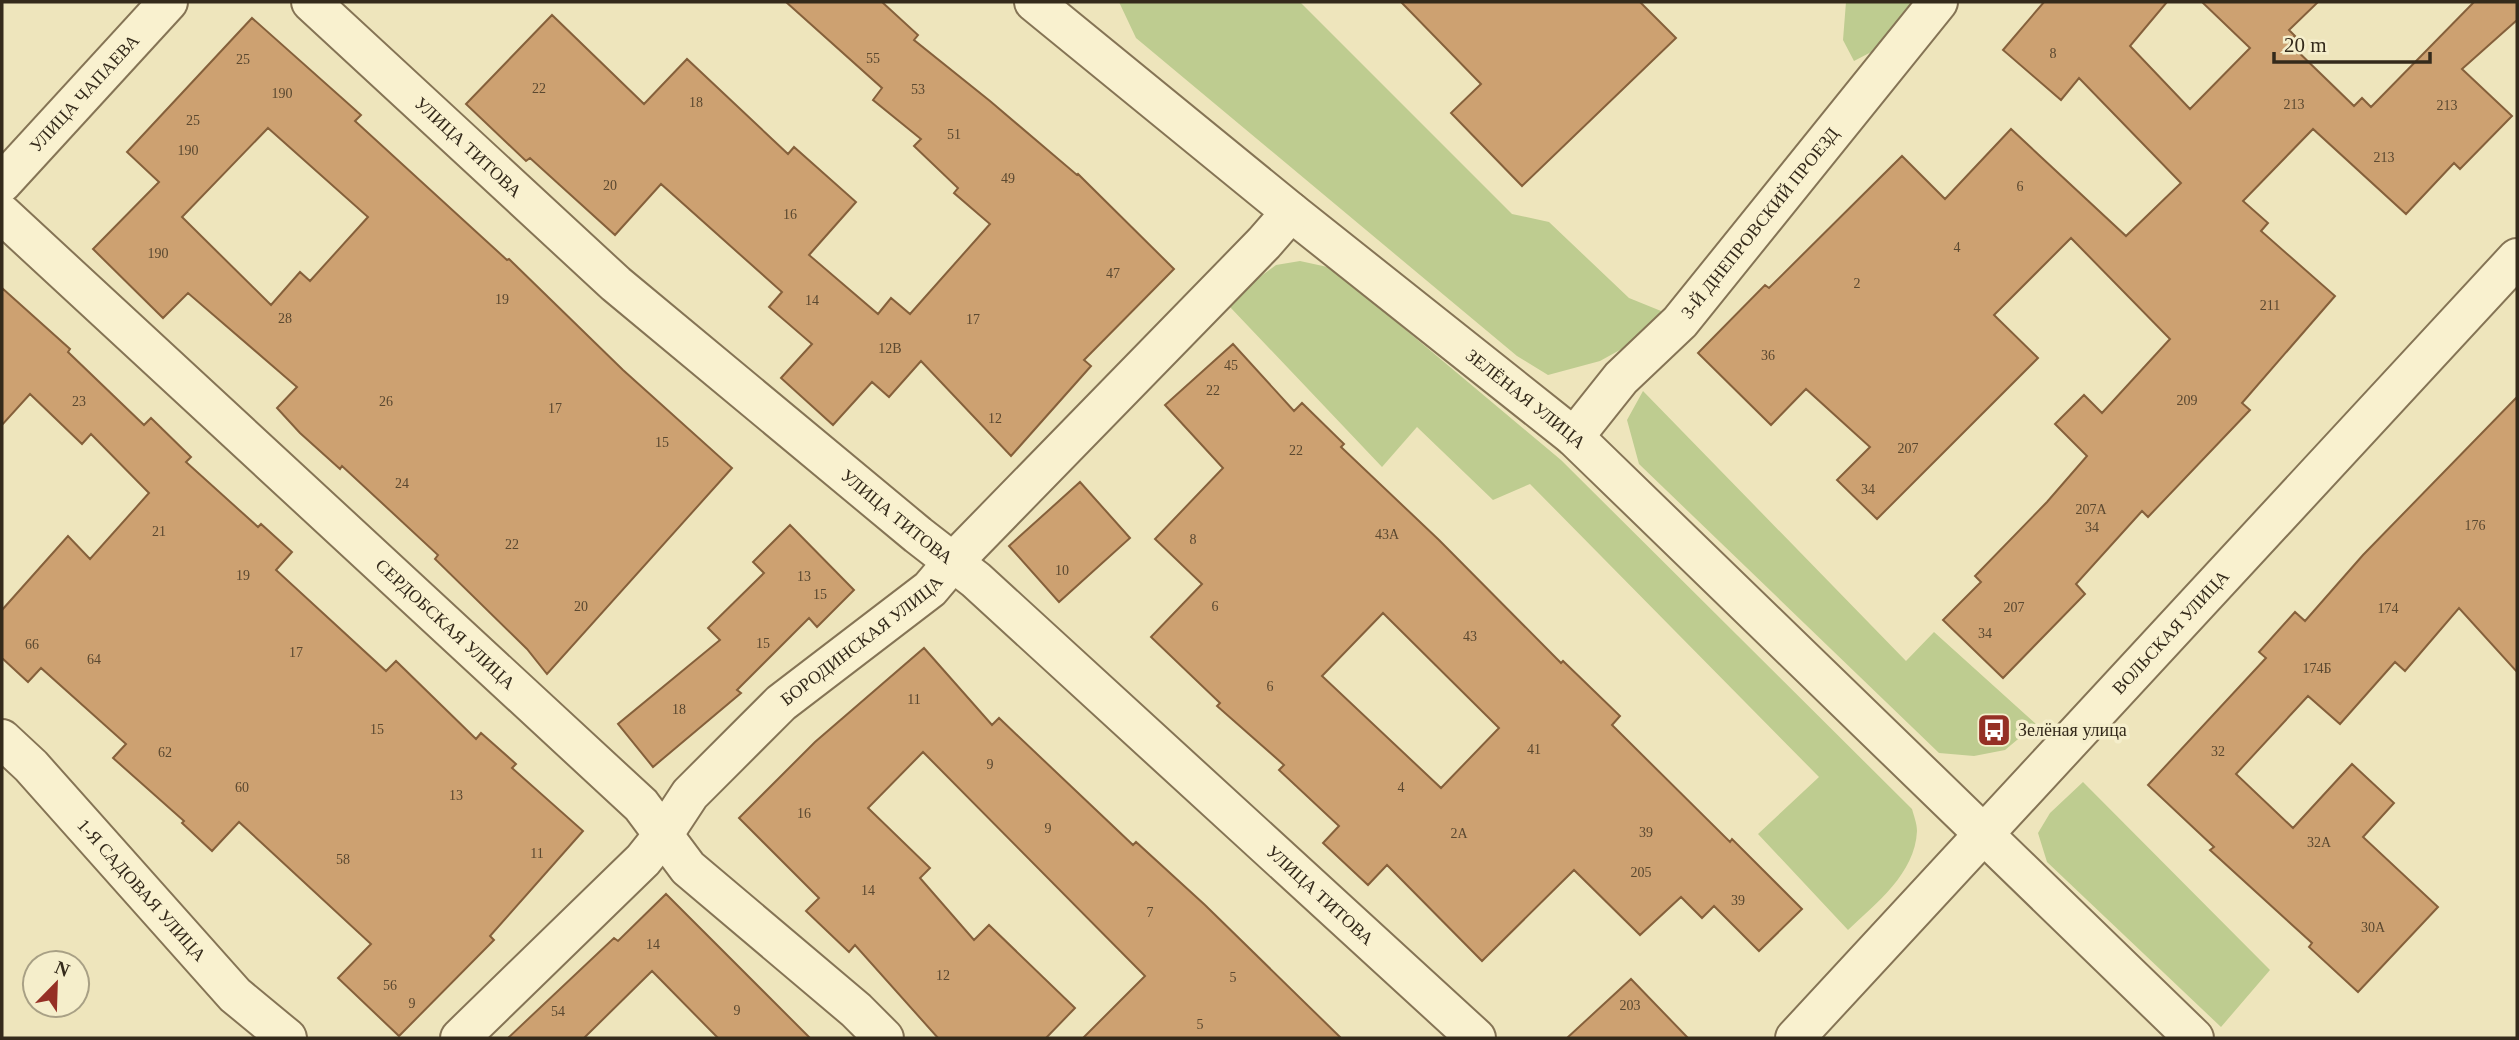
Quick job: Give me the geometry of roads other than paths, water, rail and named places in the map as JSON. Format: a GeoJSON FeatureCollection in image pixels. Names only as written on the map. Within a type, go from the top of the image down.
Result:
{"type":"FeatureCollection","features":[{"type":"Feature","properties":{"kind":"street","name":"УЛИЦА ЧАПАЕВА"},"geometry":{"type":"LineString","coordinates":[[2,183],[168,2]]}},
{"type":"Feature","properties":{"kind":"street","name":"УЛИЦА ТИТОВА"},"geometry":{"type":"LineString","coordinates":[[311,2],[616,284],[952,563],[976,580],[1476,1038]]}},
{"type":"Feature","properties":{"kind":"street","name":"ЗЕЛЁНАЯ УЛИЦА"},"geometry":{"type":"LineString","coordinates":[[1034,2],[1291,212],[1574,437],[2194,1038]]}},
{"type":"Feature","properties":{"kind":"street","name":"3-Й ДНЕПРОВСКИЙ ПРОЕЗД"},"geometry":{"type":"LineString","coordinates":[[1574,437],[1621,378],[1680,321],[1938,2]]}},
{"type":"Feature","properties":{"kind":"street","name":"БОРОДИНСКАЯ УЛИЦА"},"geometry":{"type":"LineString","coordinates":[[460,1038],[643,860],[690,794],[781,703],[930,589],[1291,212]]}},
{"type":"Feature","properties":{"kind":"street","name":"СЕРДОБСКАЯ УЛИЦА"},"geometry":{"type":"LineString","coordinates":[[2,214],[641,805],[688,867],[856,1010],[884,1038]]}},
{"type":"Feature","properties":{"kind":"street","name":"ВОЛЬСКАЯ УЛИЦА"},"geometry":{"type":"LineString","coordinates":[[1795,1038],[2517,258]]}},
{"type":"Feature","properties":{"kind":"street","name":"1-Я САДОВАЯ УЛИЦА"},"geometry":{"type":"LineString","coordinates":[[2,739],[31,766],[235,995],[286,1038]]}},
{"type":"Feature","properties":{"kind":"place","name":"Зелёная улица"},"geometry":{"type":"Point","coordinates":[1994,730]}}]}
